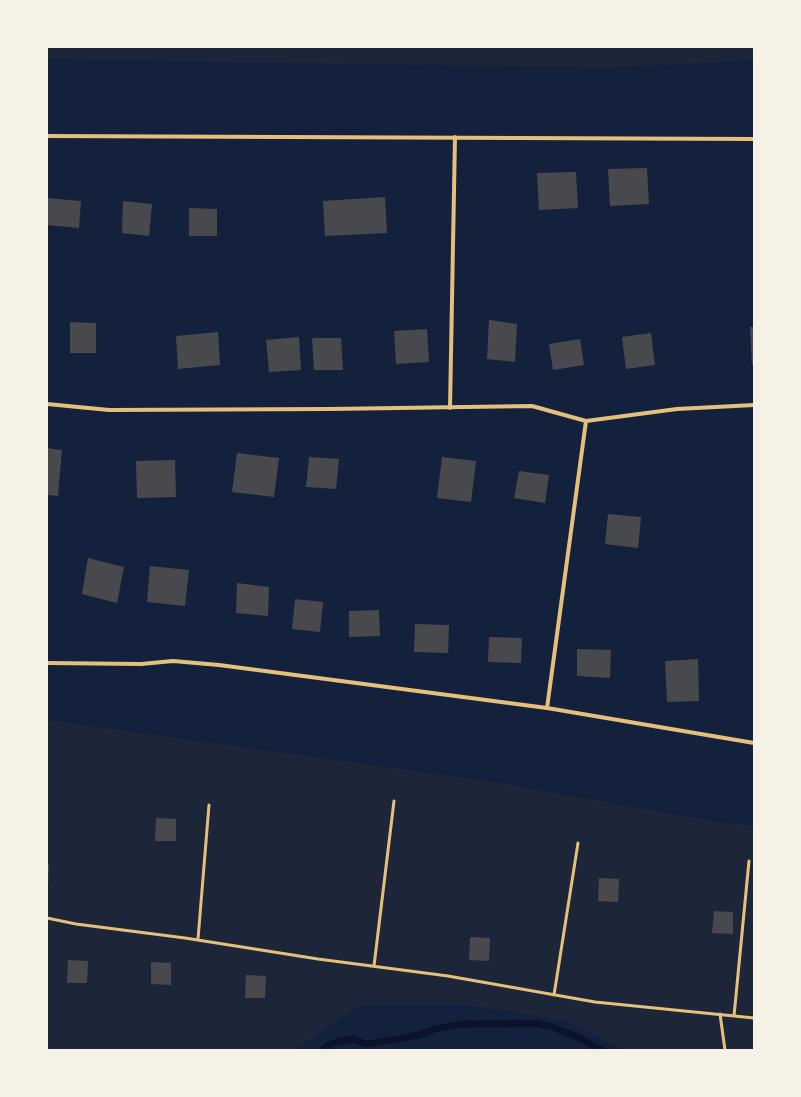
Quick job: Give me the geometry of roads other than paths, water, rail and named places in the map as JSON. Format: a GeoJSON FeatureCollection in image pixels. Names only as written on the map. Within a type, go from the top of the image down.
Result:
{"type":"FeatureCollection","features":[{"type":"Feature","properties":{"kind":"street"},"geometry":{"type":"LineString","coordinates":[[47,136],[754,138]]}},
{"type":"Feature","properties":{"kind":"street"},"geometry":{"type":"LineString","coordinates":[[450,408],[455,137]]}},
{"type":"Feature","properties":{"kind":"street"},"geometry":{"type":"LineString","coordinates":[[47,404],[108,410],[450,408],[532,406],[586,421],[676,409],[754,405]]}},
{"type":"Feature","properties":{"kind":"street"},"geometry":{"type":"LineString","coordinates":[[547,708],[586,421]]}},
{"type":"Feature","properties":{"kind":"street"},"geometry":{"type":"LineString","coordinates":[[47,663],[141,664],[173,661],[211,664],[547,708],[754,743]]}},
{"type":"Feature","properties":{"kind":"lane"},"geometry":{"type":"LineString","coordinates":[[374,966],[394,801]]}},
{"type":"Feature","properties":{"kind":"lane"},"geometry":{"type":"LineString","coordinates":[[198,940],[209,805]]}},
{"type":"Feature","properties":{"kind":"lane"},"geometry":{"type":"LineString","coordinates":[[554,995],[578,842]]}},
{"type":"Feature","properties":{"kind":"lane"},"geometry":{"type":"LineString","coordinates":[[734,1016],[750,861]]}},
{"type":"Feature","properties":{"kind":"lane"},"geometry":{"type":"LineString","coordinates":[[47,918],[76,924],[448,976],[595,1002],[754,1018]]}},
{"type":"Feature","properties":{"kind":"lane"},"geometry":{"type":"LineString","coordinates":[[720,1014],[725,1050]]}},
{"type":"Feature","properties":{"kind":"waterway"},"geometry":{"type":"LineString","coordinates":[[323,1050],[330,1044],[340,1041],[353,1039],[366,1044],[375,1043],[419,1035],[435,1029],[463,1024],[535,1023],[552,1027],[575,1036],[602,1050]]}}]}
